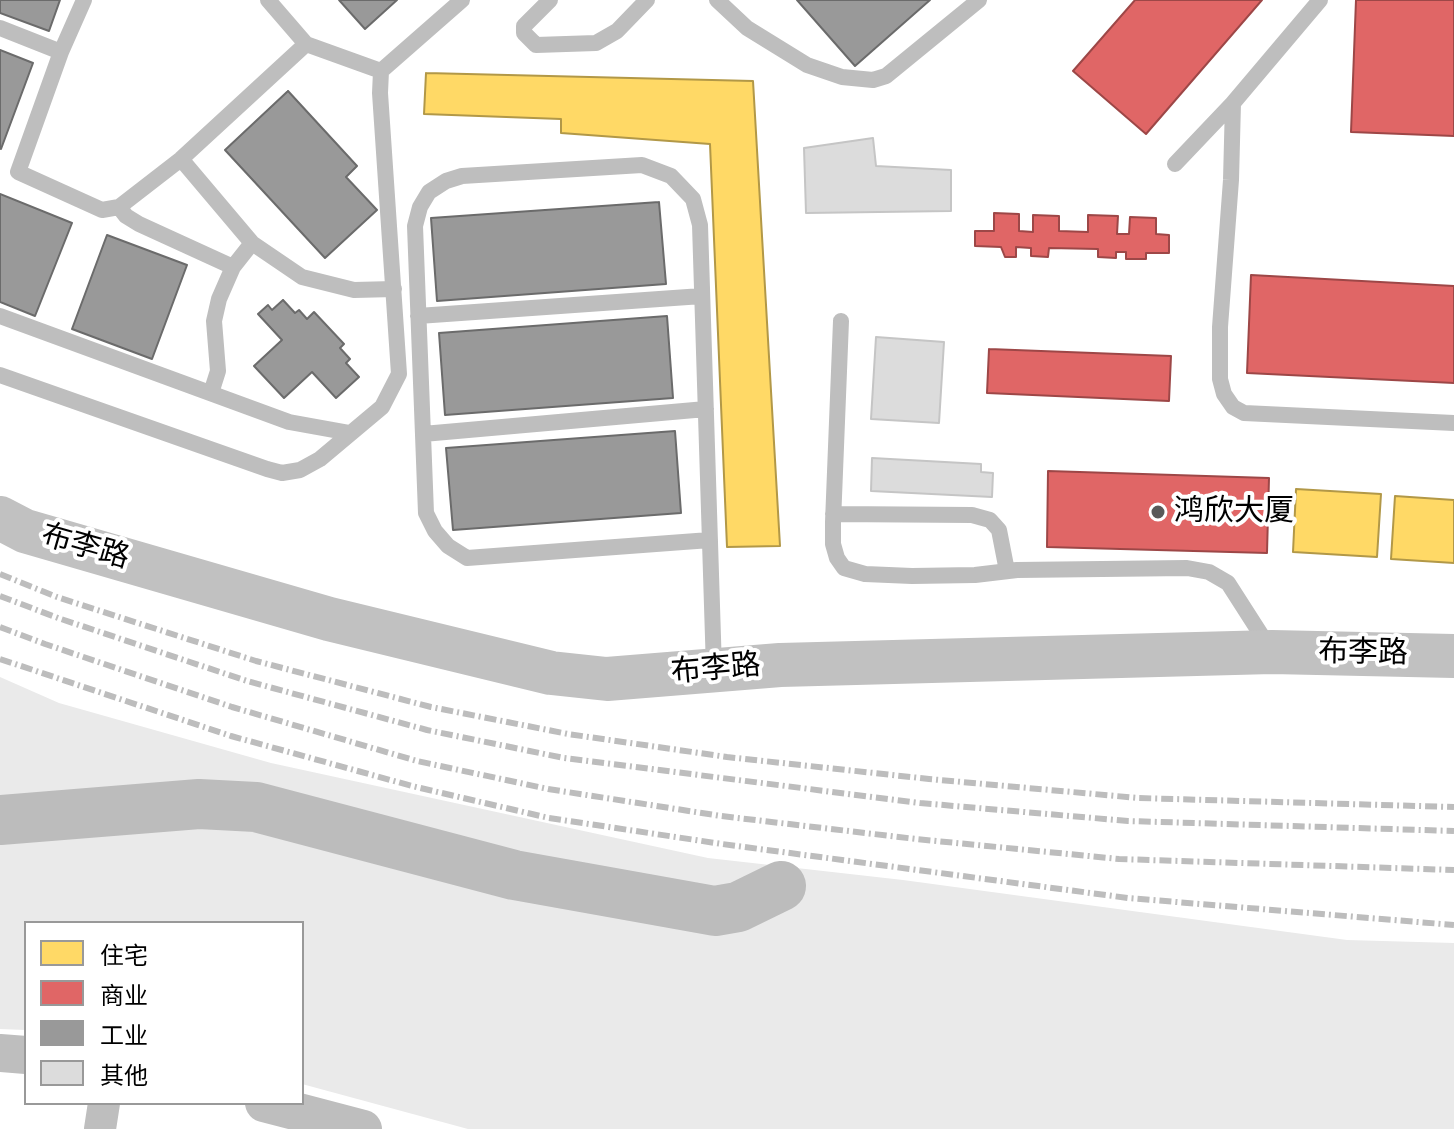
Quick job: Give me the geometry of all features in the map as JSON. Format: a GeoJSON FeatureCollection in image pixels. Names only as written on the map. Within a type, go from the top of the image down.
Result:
{"type":"FeatureCollection","features":[{"type":"Feature","properties":{"kind":"main road","name":"布李路"},"geometry":{"type":"LineString","coordinates":[[0,518],[25,531],[314,614],[551,673],[607,679],[780,665],[1272,652],[1454,656]]}},
{"type":"Feature","properties":{"kind":"street"},"geometry":{"type":"LineString","coordinates":[[0,1053],[24,1055]]}},
{"type":"Feature","properties":{"kind":"street"},"geometry":{"type":"LineString","coordinates":[[100,1129],[104,1105]]}},
{"type":"Feature","properties":{"kind":"street"},"geometry":{"type":"LineString","coordinates":[[272,1105],[363,1129]]}},
{"type":"Feature","properties":{"kind":"lane"},"geometry":{"type":"LineString","coordinates":[[18,172],[61,52],[84,0]]}},
{"type":"Feature","properties":{"kind":"lane"},"geometry":{"type":"LineString","coordinates":[[268,0],[306,44],[381,71]]}},
{"type":"Feature","properties":{"kind":"lane"},"geometry":{"type":"LineString","coordinates":[[0,375],[282,473],[300,470],[320,459],[382,407],[399,374],[381,71],[462,0]]}},
{"type":"Feature","properties":{"kind":"lane"},"geometry":{"type":"LineString","coordinates":[[550,0],[524,26],[524,33],[536,45],[596,43],[617,31],[647,0]]}},
{"type":"Feature","properties":{"kind":"lane"},"geometry":{"type":"LineString","coordinates":[[717,0],[747,28],[807,65],[842,77],[873,80],[886,76],[979,0]]}},
{"type":"Feature","properties":{"kind":"lane"},"geometry":{"type":"LineString","coordinates":[[1175,164],[1233,103],[1314,2]]}},
{"type":"Feature","properties":{"kind":"lane"},"geometry":{"type":"LineString","coordinates":[[0,28],[61,52]]}},
{"type":"Feature","properties":{"kind":"lane"},"geometry":{"type":"LineString","coordinates":[[0,165],[102,210],[119,207],[181,159],[306,44]]}},
{"type":"Feature","properties":{"kind":"lane"},"geometry":{"type":"LineString","coordinates":[[1233,103],[1231,180],[1220,327],[1220,379],[1228,401],[1244,413],[1454,423]]}},
{"type":"Feature","properties":{"kind":"lane"},"geometry":{"type":"LineString","coordinates":[[181,159],[252,243],[302,277],[354,290],[394,289]]}},
{"type":"Feature","properties":{"kind":"lane"},"geometry":{"type":"LineString","coordinates":[[710,540],[467,558],[448,546],[435,531],[426,513],[415,226],[420,207],[429,192],[446,181],[462,176],[642,165],[671,176],[693,199],[700,225],[702,296],[706,409],[710,540],[714,671]]}},
{"type":"Feature","properties":{"kind":"lane"},"geometry":{"type":"LineString","coordinates":[[119,207],[139,224],[233,267]]}},
{"type":"Feature","properties":{"kind":"lane"},"geometry":{"type":"LineString","coordinates":[[211,393],[218,371],[213,342],[219,299],[233,267],[252,243]]}},
{"type":"Feature","properties":{"kind":"lane"},"geometry":{"type":"LineString","coordinates":[[418,316],[702,296]]}},
{"type":"Feature","properties":{"kind":"lane"},"geometry":{"type":"LineString","coordinates":[[0,316],[289,422],[350,433]]}},
{"type":"Feature","properties":{"kind":"lane"},"geometry":{"type":"LineString","coordinates":[[841,321],[833,544],[844,568],[853,572],[912,576],[1187,568],[1209,572],[1228,583],[1272,652]]}},
{"type":"Feature","properties":{"kind":"lane"},"geometry":{"type":"LineString","coordinates":[[423,434],[706,409]]}},
{"type":"Feature","properties":{"kind":"lane"},"geometry":{"type":"LineString","coordinates":[[833,514],[972,515],[990,520],[999,530],[1007,571]]}},
{"type":"Feature","properties":{"kind":"shaded area"},"geometry":{"type":"Polygon","coordinates":[[[0,677],[59,703],[271,763],[708,858],[903,880],[1347,940],[1454,943],[1454,1129],[468,1129],[304,1085],[304,921],[24,921],[24,1030],[0,1029],[0,677]]]}},
{"type":"Feature","properties":{"kind":"building: 住宅"},"geometry":{"type":"Polygon","coordinates":[[[426,73],[753,81],[780,546],[727,547],[710,144],[561,133],[561,119],[424,114],[426,73]]]}},
{"type":"Feature","properties":{"kind":"building: 住宅"},"geometry":{"type":"Polygon","coordinates":[[[1296,489],[1381,494],[1377,557],[1293,552],[1296,489]]]}},
{"type":"Feature","properties":{"kind":"building: 住宅"},"geometry":{"type":"Polygon","coordinates":[[[1395,496],[1454,500],[1454,563],[1391,559],[1395,496]]]}},
{"type":"Feature","properties":{"kind":"building: 商业"},"geometry":{"type":"Polygon","coordinates":[[[1135,0],[1262,0],[1146,134],[1073,71],[1135,0]]]}},
{"type":"Feature","properties":{"kind":"building: 商业"},"geometry":{"type":"Polygon","coordinates":[[[1356,0],[1454,0],[1454,136],[1351,132],[1356,0]]]}},
{"type":"Feature","properties":{"kind":"building: 商业"},"geometry":{"type":"Polygon","coordinates":[[[994,213],[1019,214],[1019,231],[1033,232],[1033,215],[1059,216],[1059,231],[1088,232],[1088,215],[1118,216],[1117,234],[1129,234],[1130,217],[1156,218],[1156,234],[1169,235],[1169,253],[1146,253],[1146,259],[1126,259],[1126,252],[1116,252],[1116,258],[1098,257],[1098,249],[1049,248],[1048,257],[1031,256],[1031,248],[1016,247],[1016,257],[1005,257],[1001,247],[975,246],[975,231],[994,231],[994,213]]]}},
{"type":"Feature","properties":{"kind":"building: 商业"},"geometry":{"type":"Polygon","coordinates":[[[1251,275],[1454,286],[1454,383],[1247,373],[1251,275]]]}},
{"type":"Feature","properties":{"kind":"building: 商业"},"geometry":{"type":"Polygon","coordinates":[[[989,349],[1171,356],[1169,401],[987,393],[989,349]]]}},
{"type":"Feature","properties":{"kind":"building: 商业","name":"鸿欣大厦"},"geometry":{"type":"Polygon","coordinates":[[[1048,471],[1269,478],[1267,553],[1047,547],[1048,471]]]}},
{"type":"Feature","properties":{"kind":"building: 工业"},"geometry":{"type":"Polygon","coordinates":[[[0,0],[60,0],[49,31],[0,13],[0,0]]]}},
{"type":"Feature","properties":{"kind":"building: 工业"},"geometry":{"type":"Polygon","coordinates":[[[339,0],[397,0],[365,29],[339,0]]]}},
{"type":"Feature","properties":{"kind":"building: 工业"},"geometry":{"type":"Polygon","coordinates":[[[797,0],[930,0],[855,66],[797,0]]]}},
{"type":"Feature","properties":{"kind":"building: 工业"},"geometry":{"type":"Polygon","coordinates":[[[0,50],[33,63],[1,149],[0,148],[0,50]]]}},
{"type":"Feature","properties":{"kind":"building: 工业"},"geometry":{"type":"Polygon","coordinates":[[[288,91],[357,166],[346,177],[377,210],[325,258],[225,150],[288,91]]]}},
{"type":"Feature","properties":{"kind":"building: 工业"},"geometry":{"type":"Polygon","coordinates":[[[0,194],[72,223],[35,316],[0,302],[0,194]]]}},
{"type":"Feature","properties":{"kind":"building: 工业"},"geometry":{"type":"Polygon","coordinates":[[[659,202],[666,284],[437,301],[431,218],[659,202]]]}},
{"type":"Feature","properties":{"kind":"building: 工业"},"geometry":{"type":"Polygon","coordinates":[[[107,235],[187,265],[152,359],[72,329],[107,235]]]}},
{"type":"Feature","properties":{"kind":"building: 工业"},"geometry":{"type":"Polygon","coordinates":[[[283,300],[295,313],[299,310],[307,319],[314,312],[344,344],[340,348],[350,359],[346,363],[359,377],[336,398],[312,372],[284,398],[254,366],[282,340],[258,314],[268,305],[272,310],[283,300]]]}},
{"type":"Feature","properties":{"kind":"building: 工业"},"geometry":{"type":"Polygon","coordinates":[[[667,316],[673,398],[445,415],[439,333],[667,316]]]}},
{"type":"Feature","properties":{"kind":"building: 工业"},"geometry":{"type":"Polygon","coordinates":[[[675,431],[681,513],[453,530],[446,448],[675,431]]]}},
{"type":"Feature","properties":{"kind":"building: 其他"},"geometry":{"type":"Polygon","coordinates":[[[873,138],[876,166],[951,170],[951,211],[806,213],[804,148],[873,138]]]}},
{"type":"Feature","properties":{"kind":"building: 其他"},"geometry":{"type":"Polygon","coordinates":[[[876,337],[944,342],[939,423],[871,419],[876,337]]]}},
{"type":"Feature","properties":{"kind":"building: 其他"},"geometry":{"type":"Polygon","coordinates":[[[872,458],[981,464],[981,472],[993,473],[992,497],[871,491],[872,458]]]}},
{"type":"Feature","properties":{"kind":"waterway"},"geometry":{"type":"LineString","coordinates":[[0,820],[199,804],[256,807],[514,875],[715,911],[738,907],[781,886]]}},
{"type":"Feature","properties":{"kind":"railway"},"geometry":{"type":"LineString","coordinates":[[0,574],[57,597],[256,661],[431,707],[568,734],[727,757],[1138,798],[1454,807]]}},
{"type":"Feature","properties":{"kind":"railway"},"geometry":{"type":"LineString","coordinates":[[0,596],[247,681],[427,730],[564,758],[920,803],[1128,821],[1454,831]]}},
{"type":"Feature","properties":{"kind":"railway"},"geometry":{"type":"LineString","coordinates":[[0,627],[232,707],[417,761],[548,789],[721,816],[1119,859],[1454,870]]}},
{"type":"Feature","properties":{"kind":"railway"},"geometry":{"type":"LineString","coordinates":[[0,659],[231,736],[412,786],[549,818],[1128,898],[1454,925]]}},
{"type":"Feature","properties":{"kind":"place","name":"鸿欣大厦"},"geometry":{"type":"Point","coordinates":[1158,512]}}]}
